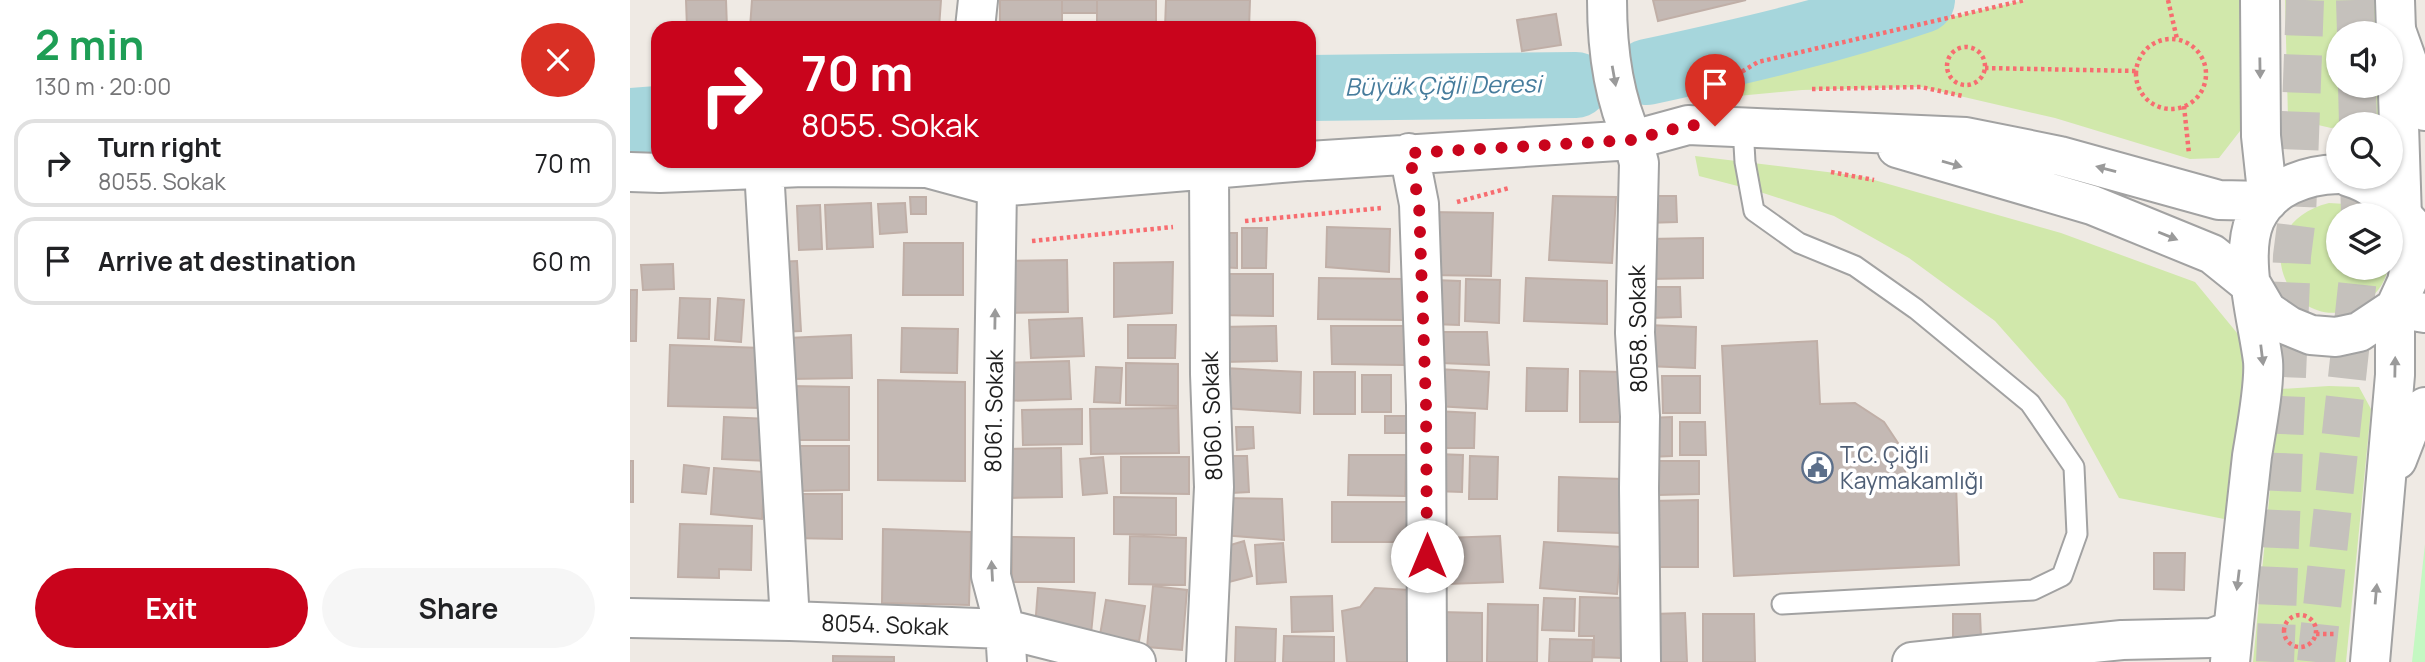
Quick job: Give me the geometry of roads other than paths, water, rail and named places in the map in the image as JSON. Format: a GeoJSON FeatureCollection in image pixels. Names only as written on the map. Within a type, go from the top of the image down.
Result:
{"type":"FeatureCollection","features":[{"type":"Feature","properties":{"kind":"street"},"geometry":{"type":"LineString","coordinates":[[976,21],[978,0]]}},
{"type":"Feature","properties":{"kind":"street"},"geometry":{"type":"LineString","coordinates":[[2260,0],[2261,136],[2268,201]]}},
{"type":"Feature","properties":{"kind":"street","name":"8058. Sokak"},"geometry":{"type":"LineString","coordinates":[[1607,18],[1627,128],[1639,163],[1635,333],[1640,416],[1641,662]]}},
{"type":"Feature","properties":{"kind":"street"},"geometry":{"type":"LineString","coordinates":[[2405,25],[2425,111]]}},
{"type":"Feature","properties":{"kind":"street"},"geometry":{"type":"LineString","coordinates":[[2370,662],[2395,375],[2410,311],[2407,282],[2413,228],[2405,25]]}},
{"type":"Feature","properties":{"kind":"street"},"geometry":{"type":"LineString","coordinates":[[1316,160],[1409,153],[1627,128],[1688,125],[1742,127],[1966,137],[2060,156],[2219,200],[2268,201]]}},
{"type":"Feature","properties":{"kind":"street"},"geometry":{"type":"LineString","coordinates":[[1839,132],[2092,205],[2212,254],[2253,287],[2267,311],[2289,326],[2311,335],[2336,337],[2359,332],[2410,311]]}},
{"type":"Feature","properties":{"kind":"street"},"geometry":{"type":"LineString","coordinates":[[1409,153],[1419,204],[1426,405],[1427,662]]}},
{"type":"Feature","properties":{"kind":"street"},"geometry":{"type":"LineString","coordinates":[[630,172],[927,168],[992,174],[1221,168]]}},
{"type":"Feature","properties":{"kind":"street"},"geometry":{"type":"LineString","coordinates":[[764,169],[790,621]]}},
{"type":"Feature","properties":{"kind":"street","name":"8060. Sokak"},"geometry":{"type":"LineString","coordinates":[[1206,662],[1214,487],[1210,374],[1209,169]]}},
{"type":"Feature","properties":{"kind":"street","name":"8061. Sokak"},"geometry":{"type":"LineString","coordinates":[[992,174],[991,576],[1006,645]]}},
{"type":"Feature","properties":{"kind":"street"},"geometry":{"type":"LineString","coordinates":[[1912,662],[2122,640],[2212,638],[2232,646],[2263,365],[2248,261],[2249,239],[2256,218],[2268,201],[2288,184],[2313,175],[2326,174]]}},
{"type":"Feature","properties":{"kind":"street"},"geometry":{"type":"LineString","coordinates":[[2376,189],[2413,228]]}},
{"type":"Feature","properties":{"kind":"street"},"geometry":{"type":"LineString","coordinates":[[2385,488],[2414,416],[2425,407]]}},
{"type":"Feature","properties":{"kind":"street","name":"8054. Sokak"},"geometry":{"type":"LineString","coordinates":[[630,618],[790,621],[1136,662]]}},
{"type":"Feature","properties":{"kind":"lane"},"geometry":{"type":"LineString","coordinates":[[1742,127],[1754,211],[1799,243],[1855,265],[1916,309],[2030,403],[2074,467],[2077,534],[2062,576],[2034,590],[1782,604]]}},
{"type":"Feature","properties":{"kind":"waterway","name":"Büyük Çiğli Deresi"},"geometry":{"type":"LineString","coordinates":[[1647,72],[1786,40],[1922,0]]}},
{"type":"Feature","properties":{"kind":"waterway","name":"Büyük Çiğli Deresi"},"geometry":{"type":"LineString","coordinates":[[1316,88],[1576,85]]}},
{"type":"Feature","properties":{"kind":"waterway","name":"Büyük Çiğli Deresi"},"geometry":{"type":"LineString","coordinates":[[630,121],[651,120]]}},
{"type":"Feature","properties":{"kind":"tunnel"},"geometry":{"type":"LineString","coordinates":[[2275,662],[2305,0]]}},
{"type":"Feature","properties":{"kind":"tunnel"},"geometry":{"type":"LineString","coordinates":[[2355,0],[2356,21]]}},
{"type":"Feature","properties":{"kind":"tunnel"},"geometry":{"type":"LineString","coordinates":[[2357,98],[2358,112]]}},
{"type":"Feature","properties":{"kind":"tunnel"},"geometry":{"type":"LineString","coordinates":[[2359,189],[2360,203]]}},
{"type":"Feature","properties":{"kind":"tunnel"},"geometry":{"type":"LineString","coordinates":[[2316,662],[2358,280]]}},
{"type":"Feature","properties":{"kind":"place","name":"T.C. Çiğli Kaymakamlığı"},"geometry":{"type":"Point","coordinates":[1817,468]}}]}
